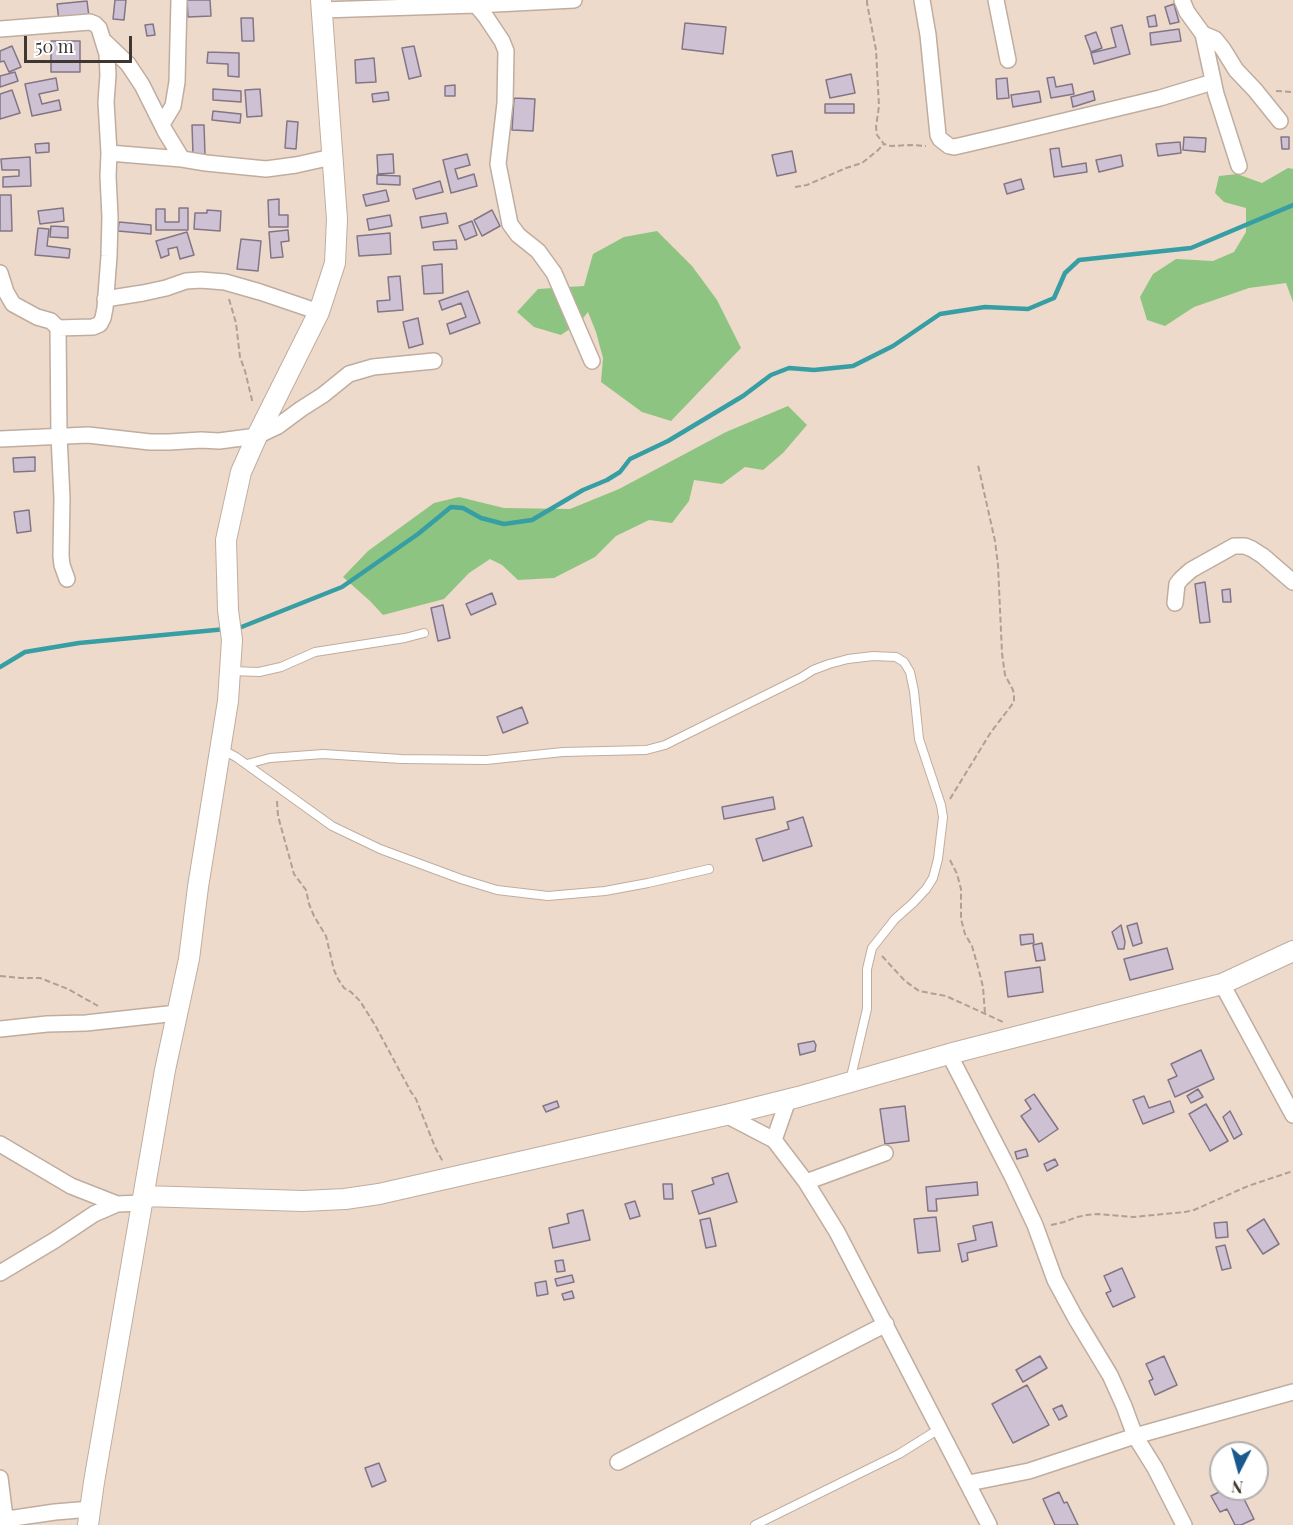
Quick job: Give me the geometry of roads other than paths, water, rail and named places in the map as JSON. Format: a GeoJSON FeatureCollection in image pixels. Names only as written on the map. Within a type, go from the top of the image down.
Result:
{"type":"FeatureCollection","features":[{"type":"Feature","properties":{"kind":"street"},"geometry":{"type":"LineString","coordinates":[[162,124],[173,106],[177,82],[179,0]]}},
{"type":"Feature","properties":{"kind":"street"},"geometry":{"type":"LineString","coordinates":[[0,1478],[4,1522],[55,1512],[89,1517],[165,1070],[189,959],[228,701],[232,640],[228,610],[226,540],[241,472],[319,312],[335,263],[338,219],[321,5],[476,5],[574,0]]}},
{"type":"Feature","properties":{"kind":"street"},"geometry":{"type":"LineString","coordinates":[[922,0],[928,34],[938,135],[944,142],[954,147],[1160,98],[1213,82]]}},
{"type":"Feature","properties":{"kind":"street"},"geometry":{"type":"LineString","coordinates":[[996,0],[1008,60]]}},
{"type":"Feature","properties":{"kind":"street"},"geometry":{"type":"LineString","coordinates":[[1182,0],[1187,12],[1203,34],[1213,82],[1239,166]]}},
{"type":"Feature","properties":{"kind":"street"},"geometry":{"type":"LineString","coordinates":[[476,5],[502,41],[506,51],[505,103],[498,164],[510,224],[538,251],[554,273],[592,360]]}},
{"type":"Feature","properties":{"kind":"street"},"geometry":{"type":"LineString","coordinates":[[0,29],[90,22],[99,28],[107,54],[109,226],[103,318],[100,324],[93,327],[58,328]]}},
{"type":"Feature","properties":{"kind":"street"},"geometry":{"type":"LineString","coordinates":[[1203,34],[1215,39],[1236,70],[1280,121]]}},
{"type":"Feature","properties":{"kind":"street"},"geometry":{"type":"LineString","coordinates":[[104,41],[128,64],[142,85],[182,159]]}},
{"type":"Feature","properties":{"kind":"street"},"geometry":{"type":"LineString","coordinates":[[109,153],[266,169],[332,157]]}},
{"type":"Feature","properties":{"kind":"street"},"geometry":{"type":"LineString","coordinates":[[0,273],[6,292],[13,304],[37,317],[51,321],[58,328],[61,555],[67,579]]}},
{"type":"Feature","properties":{"kind":"street"},"geometry":{"type":"LineString","coordinates":[[105,299],[154,291],[186,281],[201,280],[225,282],[260,291],[319,312]]}},
{"type":"Feature","properties":{"kind":"street"},"geometry":{"type":"LineString","coordinates":[[0,439],[87,435],[150,442],[219,441],[278,426],[349,374],[374,367],[434,361]]}},
{"type":"Feature","properties":{"kind":"street"},"geometry":{"type":"LineString","coordinates":[[1175,603],[1177,584],[1181,579],[1191,570],[1234,546],[1245,546],[1252,549],[1293,582]]}},
{"type":"Feature","properties":{"kind":"street"},"geometry":{"type":"LineString","coordinates":[[0,1273],[94,1214],[117,1204],[143,1200],[303,1201],[345,1199],[379,1194],[788,1100],[949,1054],[1222,984],[1293,951]]}},
{"type":"Feature","properties":{"kind":"street"},"geometry":{"type":"LineString","coordinates":[[1222,984],[1293,1115]]}},
{"type":"Feature","properties":{"kind":"street"},"geometry":{"type":"LineString","coordinates":[[0,1029],[177,1013]]}},
{"type":"Feature","properties":{"kind":"street"},"geometry":{"type":"LineString","coordinates":[[949,1054],[998,1147],[1035,1225],[1055,1280],[1110,1376],[1135,1436],[1155,1468],[1184,1525]]}},
{"type":"Feature","properties":{"kind":"street"},"geometry":{"type":"LineString","coordinates":[[774,1140],[788,1100]]}},
{"type":"Feature","properties":{"kind":"street"},"geometry":{"type":"LineString","coordinates":[[726,1115],[774,1140],[806,1182],[837,1232],[989,1525]]}},
{"type":"Feature","properties":{"kind":"street"},"geometry":{"type":"LineString","coordinates":[[0,1144],[71,1186],[117,1204]]}},
{"type":"Feature","properties":{"kind":"street"},"geometry":{"type":"LineString","coordinates":[[806,1182],[885,1153]]}},
{"type":"Feature","properties":{"kind":"street"},"geometry":{"type":"LineString","coordinates":[[618,1462],[886,1324]]}},
{"type":"Feature","properties":{"kind":"street"},"geometry":{"type":"LineString","coordinates":[[969,1483],[1029,1471],[1135,1436],[1293,1392]]}},
{"type":"Feature","properties":{"kind":"lane"},"geometry":{"type":"LineString","coordinates":[[230,671],[259,672],[281,668],[315,652],[424,633]]}},
{"type":"Feature","properties":{"kind":"lane"},"geometry":{"type":"LineString","coordinates":[[246,764],[270,758],[323,754],[414,760],[486,760],[563,752],[646,750],[665,745],[813,670],[848,659],[887,655],[896,657],[904,662],[910,672],[919,739],[943,818],[938,859],[933,878],[926,889],[895,919],[872,948],[867,969],[867,1009],[850,1082]]}},
{"type":"Feature","properties":{"kind":"lane"},"geometry":{"type":"LineString","coordinates":[[220,748],[332,826],[380,849],[497,890],[548,896],[605,891],[709,869]]}},
{"type":"Feature","properties":{"kind":"lane"},"geometry":{"type":"LineString","coordinates":[[755,1525],[899,1454],[939,1429]]}},
{"type":"Feature","properties":{"kind":"waterway"},"geometry":{"type":"LineString","coordinates":[[234,629],[342,587],[418,534],[451,507],[463,508],[481,518],[504,524],[532,520],[583,490],[607,480],[620,472],[630,459],[668,441],[743,396],[771,375],[789,368],[814,370],[853,366],[893,346],[940,314],[985,307],[1028,309],[1054,298],[1065,273],[1079,260],[1191,248],[1293,205]]}},
{"type":"Feature","properties":{"kind":"waterway"},"geometry":{"type":"LineString","coordinates":[[0,667],[25,652],[79,643],[226,629]]}}]}
